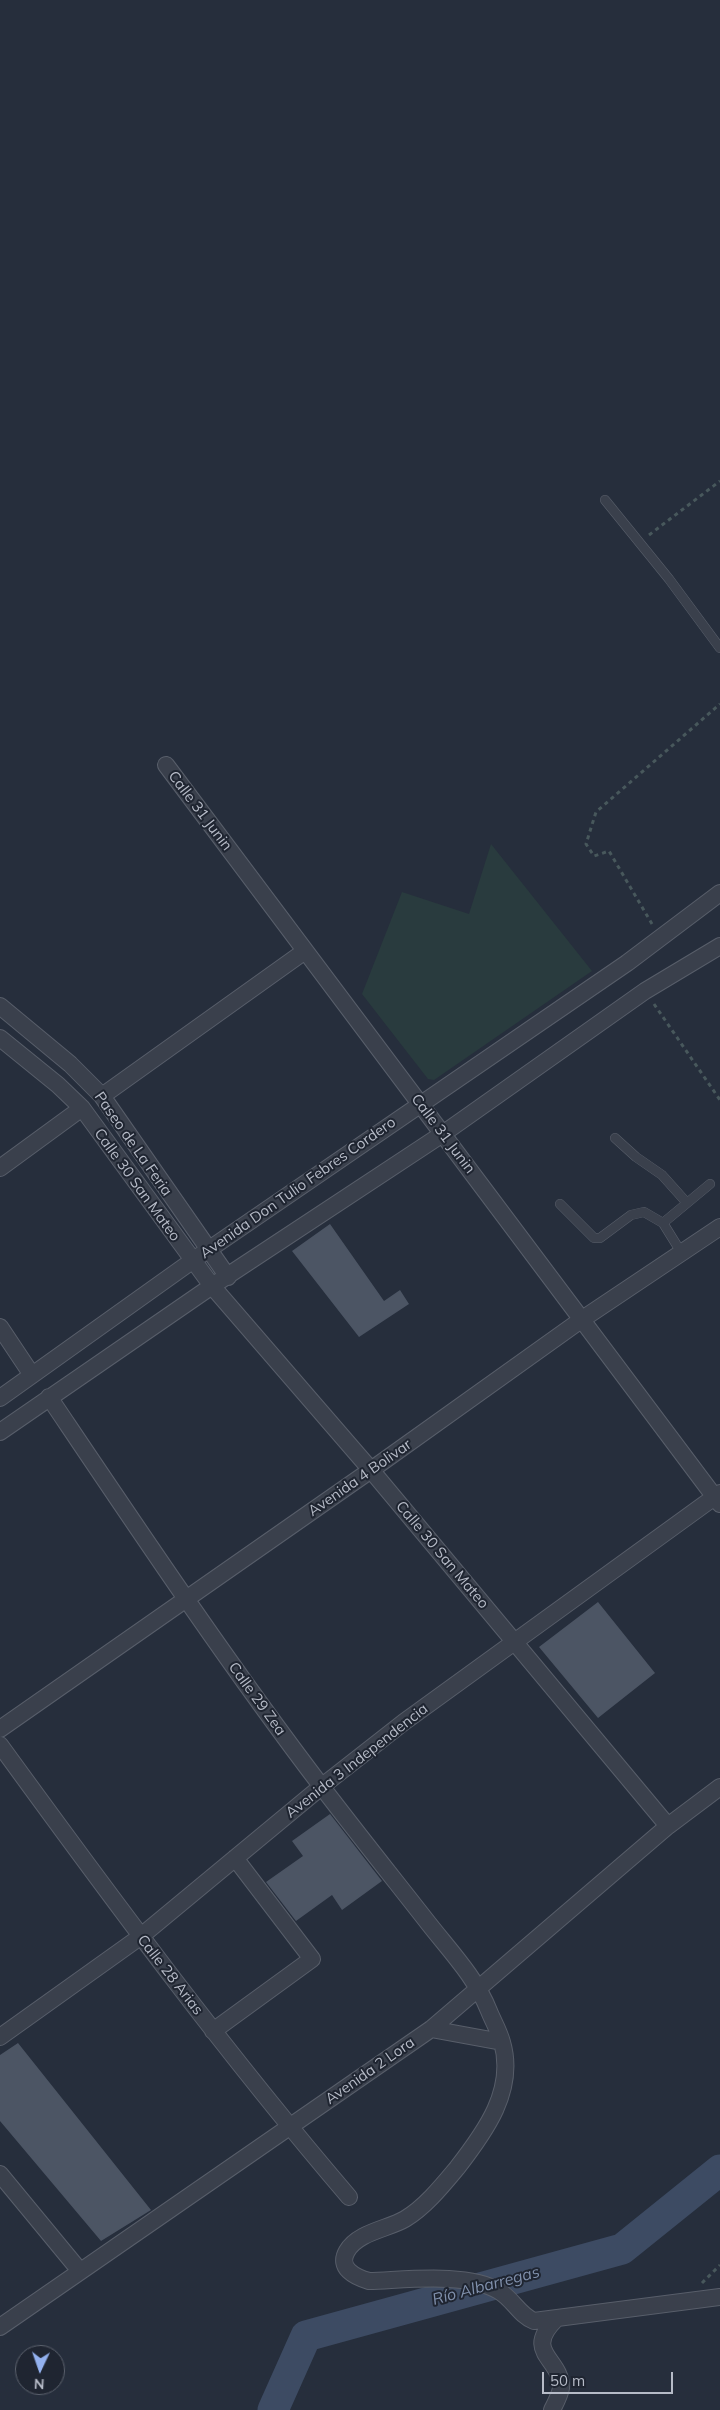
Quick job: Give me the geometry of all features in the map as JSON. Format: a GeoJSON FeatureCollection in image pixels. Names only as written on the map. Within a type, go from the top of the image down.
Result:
{"type":"FeatureCollection","features":[{"type":"Feature","properties":{"kind":"street","name":"Calle 31 Junin"},"geometry":{"type":"LineString","coordinates":[[166,765],[420,1104],[444,1133],[581,1320],[718,1498]]}},
{"type":"Feature","properties":{"kind":"street","name":"Avenida Don Tulio Febres Cordero"},"geometry":{"type":"LineString","coordinates":[[0,1398],[192,1261],[627,963],[720,893]]}},
{"type":"Feature","properties":{"kind":"street"},"geometry":{"type":"LineString","coordinates":[[0,1432],[212,1286],[444,1133],[645,991],[720,946]]}},
{"type":"Feature","properties":{"kind":"street"},"geometry":{"type":"LineString","coordinates":[[102,1096],[305,951]]}},
{"type":"Feature","properties":{"kind":"street","name":"Paseo de La Feria"},"geometry":{"type":"LineString","coordinates":[[0,1006],[70,1064],[102,1096],[228,1277]]}},
{"type":"Feature","properties":{"kind":"street","name":"Paseo de La Feria"},"geometry":{"type":"LineString","coordinates":[[0,1038],[58,1085],[82,1108]]}},
{"type":"Feature","properties":{"kind":"street"},"geometry":{"type":"LineString","coordinates":[[0,1168],[82,1108]]}},
{"type":"Feature","properties":{"kind":"street","name":"Calle 30 San Mateo"},"geometry":{"type":"LineString","coordinates":[[82,1108],[212,1286],[371,1470],[668,1826]]}},
{"type":"Feature","properties":{"kind":"street","name":"Avenida 4 Bolivar"},"geometry":{"type":"LineString","coordinates":[[0,1729],[371,1470],[581,1320],[720,1227]]}},
{"type":"Feature","properties":{"kind":"street"},"geometry":{"type":"LineString","coordinates":[[0,1327],[32,1375]]}},
{"type":"Feature","properties":{"kind":"street","name":"Calle 29 Zea"},"geometry":{"type":"LineString","coordinates":[[49,1398],[185,1600],[321,1787],[480,1988],[502,2042],[505,2064],[502,2093],[493,2115],[478,2141],[439,2189],[406,2218],[371,2233],[347,2251],[344,2262],[348,2271],[356,2278],[369,2281],[471,2281],[500,2292],[525,2317],[534,2321],[556,2320]]}},
{"type":"Feature","properties":{"kind":"street","name":"Avenida 3 Independencia"},"geometry":{"type":"LineString","coordinates":[[0,2038],[140,1937],[321,1787],[404,1722],[513,1641],[718,1498]]}},
{"type":"Feature","properties":{"kind":"street","name":"Calle 28 Arias"},"geometry":{"type":"LineString","coordinates":[[0,1745],[140,1937],[289,2127],[349,2197]]}},
{"type":"Feature","properties":{"kind":"street","name":"Avenida 2 Lora"},"geometry":{"type":"LineString","coordinates":[[0,2327],[431,2029],[668,1826],[720,1787]]}},
{"type":"Feature","properties":{"kind":"street"},"geometry":{"type":"LineString","coordinates":[[213,2031],[312,1959],[235,1858]]}},
{"type":"Feature","properties":{"kind":"street"},"geometry":{"type":"LineString","coordinates":[[431,2029],[502,2042]]}},
{"type":"Feature","properties":{"kind":"street"},"geometry":{"type":"LineString","coordinates":[[0,2174],[80,2271]]}},
{"type":"Feature","properties":{"kind":"street"},"geometry":{"type":"LineString","coordinates":[[552,2410],[561,2390],[559,2379],[544,2354],[543,2342],[544,2331],[556,2320],[720,2297]]}},
{"type":"Feature","properties":{"kind":"lane"},"geometry":{"type":"LineString","coordinates":[[604,500],[640,543],[720,648]]}},
{"type":"Feature","properties":{"kind":"lane"},"geometry":{"type":"LineString","coordinates":[[615,1138],[636,1157],[662,1175],[687,1203]]}},
{"type":"Feature","properties":{"kind":"lane"},"geometry":{"type":"LineString","coordinates":[[663,1223],[710,1184]]}},
{"type":"Feature","properties":{"kind":"lane"},"geometry":{"type":"LineString","coordinates":[[560,1204],[594,1238],[600,1238],[631,1215],[644,1212],[663,1223],[681,1252]]}},
{"type":"Feature","properties":{"kind":"path"},"geometry":{"type":"LineString","coordinates":[[640,543],[720,481]]}},
{"type":"Feature","properties":{"kind":"path"},"geometry":{"type":"LineString","coordinates":[[660,937],[608,851],[594,856],[586,844],[596,812],[720,704]]}},
{"type":"Feature","properties":{"kind":"path"},"geometry":{"type":"LineString","coordinates":[[645,991],[720,1100]]}},
{"type":"Feature","properties":{"kind":"shaded area"},"geometry":{"type":"Polygon","coordinates":[[[491,844],[592,971],[434,1080],[428,1079],[362,994],[402,892],[469,914],[491,844]]]}},
{"type":"Feature","properties":{"kind":"building"},"geometry":{"type":"Polygon","coordinates":[[[330,1224],[384,1301],[400,1290],[409,1304],[359,1337],[292,1251],[330,1224]]]}},
{"type":"Feature","properties":{"kind":"building"},"geometry":{"type":"Polygon","coordinates":[[[598,1602],[655,1673],[598,1718],[539,1647],[598,1602]]]}},
{"type":"Feature","properties":{"kind":"building"},"geometry":{"type":"Polygon","coordinates":[[[330,1814],[382,1881],[342,1910],[332,1895],[296,1921],[266,1882],[303,1856],[292,1841],[330,1814]]]}},
{"type":"Feature","properties":{"kind":"building"},"geometry":{"type":"Polygon","coordinates":[[[18,2043],[151,2210],[101,2241],[0,2121],[0,2055],[18,2043]]]}},
{"type":"Feature","properties":{"kind":"waterway","name":"Río Albarregas"},"geometry":{"type":"LineString","coordinates":[[273,2410],[306,2336],[622,2249],[720,2170]]}}]}
